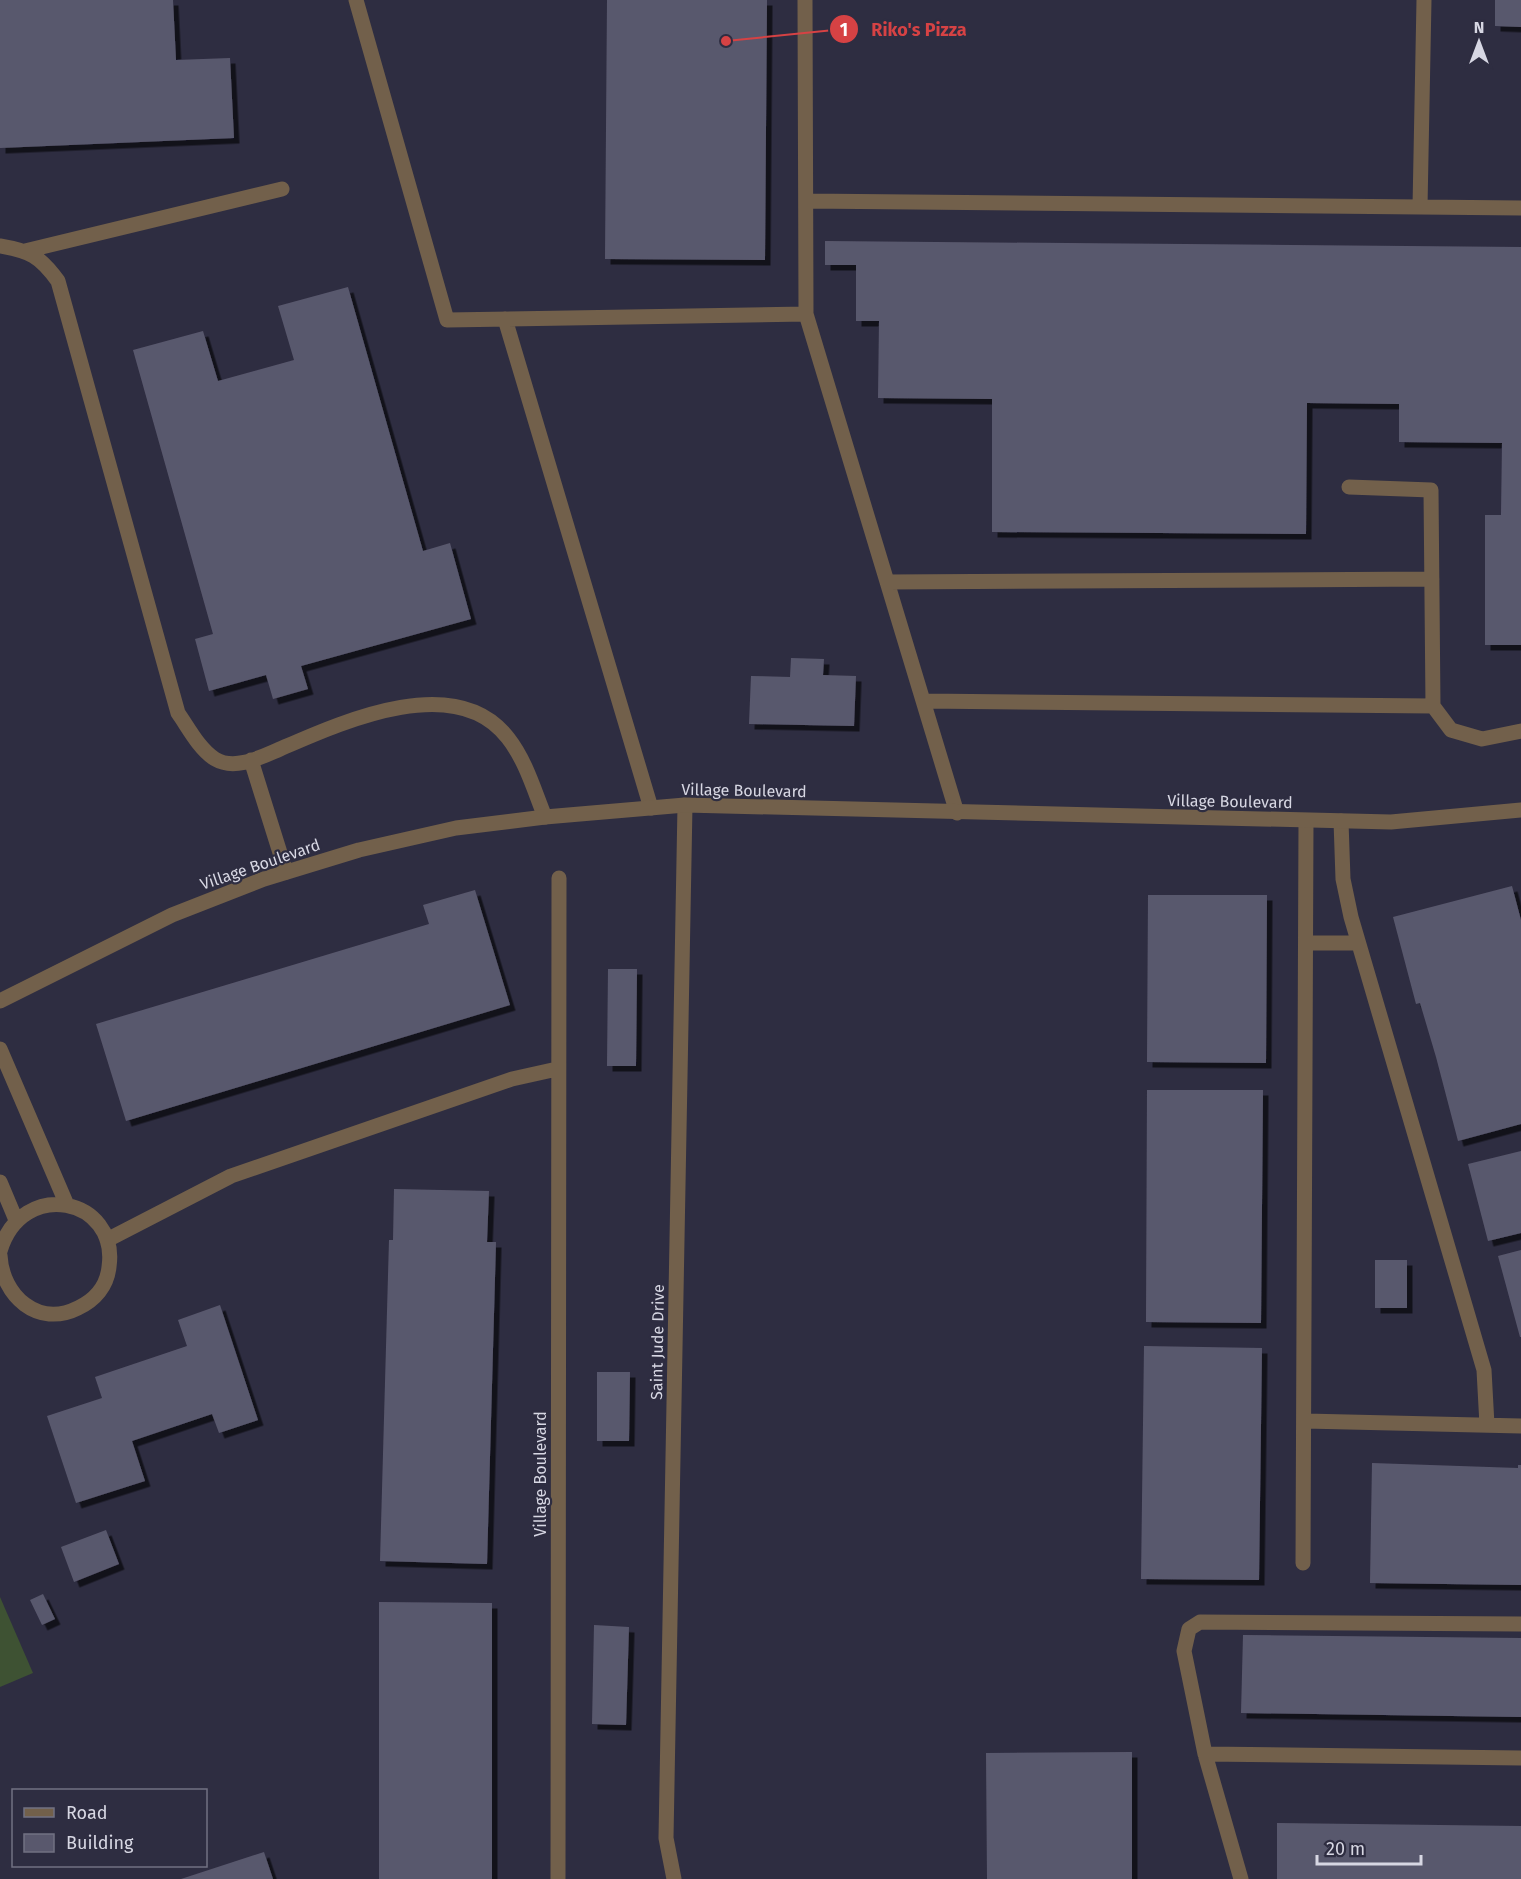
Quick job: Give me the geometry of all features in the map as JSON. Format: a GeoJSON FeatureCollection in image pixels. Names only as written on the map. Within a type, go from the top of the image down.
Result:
{"type":"FeatureCollection","features":[{"type":"Feature","properties":{"kind":"street"},"geometry":{"type":"LineString","coordinates":[[356,0],[447,320],[806,314]]}},
{"type":"Feature","properties":{"kind":"street"},"geometry":{"type":"LineString","coordinates":[[805,0],[806,314],[957,813]]}},
{"type":"Feature","properties":{"kind":"street"},"geometry":{"type":"LineString","coordinates":[[1420,207],[1424,0]]}},
{"type":"Feature","properties":{"kind":"street"},"geometry":{"type":"LineString","coordinates":[[25,251],[282,189]]}},
{"type":"Feature","properties":{"kind":"street"},"geometry":{"type":"LineString","coordinates":[[806,201],[1521,208]]}},
{"type":"Feature","properties":{"kind":"street"},"geometry":{"type":"LineString","coordinates":[[0,246],[25,251],[44,262],[58,281],[178,713],[198,742],[215,759],[230,764],[251,760],[320,732],[399,706],[438,704],[461,708],[484,716],[507,737],[522,759],[545,816]]}},
{"type":"Feature","properties":{"kind":"street"},"geometry":{"type":"LineString","coordinates":[[505,319],[651,808]]}},
{"type":"Feature","properties":{"kind":"street"},"geometry":{"type":"LineString","coordinates":[[1349,487],[1431,490],[1433,706],[1451,730],[1482,740],[1521,731]]}},
{"type":"Feature","properties":{"kind":"street"},"geometry":{"type":"LineString","coordinates":[[887,582],[1432,579]]}},
{"type":"Feature","properties":{"kind":"street"},"geometry":{"type":"LineString","coordinates":[[924,701],[1433,706]]}},
{"type":"Feature","properties":{"kind":"street"},"geometry":{"type":"LineString","coordinates":[[251,760],[286,872]]}},
{"type":"Feature","properties":{"kind":"street","name":"Village Boulevard"},"geometry":{"type":"LineString","coordinates":[[0,1001],[172,915],[286,872],[359,850],[456,828],[545,816],[685,805],[1341,821],[1438,820],[1521,810]]}},
{"type":"Feature","properties":{"kind":"street","name":"Saint Jude Drive"},"geometry":{"type":"LineString","coordinates":[[674,1879],[666,1838],[685,805]]}},
{"type":"Feature","properties":{"kind":"street"},"geometry":{"type":"LineString","coordinates":[[1303,1563],[1306,820]]}},
{"type":"Feature","properties":{"kind":"street"},"geometry":{"type":"LineString","coordinates":[[1341,821],[1343,879],[1358,943],[1484,1370],[1487,1425]]}},
{"type":"Feature","properties":{"kind":"street","name":"Village Boulevard"},"geometry":{"type":"LineString","coordinates":[[558,1879],[557,1069],[559,878]]}},
{"type":"Feature","properties":{"kind":"street"},"geometry":{"type":"LineString","coordinates":[[1306,943],[1358,943]]}},
{"type":"Feature","properties":{"kind":"street"},"geometry":{"type":"LineString","coordinates":[[0,1049],[67,1205]]}},
{"type":"Feature","properties":{"kind":"street"},"geometry":{"type":"LineString","coordinates":[[107,1240],[231,1176],[512,1079],[557,1069]]}},
{"type":"Feature","properties":{"kind":"street"},"geometry":{"type":"LineString","coordinates":[[0,1182],[16,1220]]}},
{"type":"Feature","properties":{"kind":"street"},"geometry":{"type":"LineString","coordinates":[[49,1204],[67,1205],[85,1212],[98,1224],[107,1240],[110,1267],[100,1292],[87,1304],[70,1312],[52,1314],[34,1311],[19,1301],[2,1279],[0,1253],[5,1235],[16,1220],[31,1209],[49,1204]]}},
{"type":"Feature","properties":{"kind":"street"},"geometry":{"type":"LineString","coordinates":[[1305,1421],[1521,1426]]}},
{"type":"Feature","properties":{"kind":"street"},"geometry":{"type":"LineString","coordinates":[[1241,1879],[1205,1754],[1184,1651],[1189,1629],[1200,1622],[1521,1624]]}},
{"type":"Feature","properties":{"kind":"street"},"geometry":{"type":"LineString","coordinates":[[1205,1754],[1521,1758]]}},
{"type":"Feature","properties":{"kind":"green space"},"geometry":{"type":"Polygon","coordinates":[[[0,1597],[33,1673],[0,1687],[0,1597]]]}},
{"type":"Feature","properties":{"kind":"building"},"geometry":{"type":"Polygon","coordinates":[[[0,0],[173,0],[176,60],[230,58],[234,138],[0,148],[0,0]]]}},
{"type":"Feature","properties":{"kind":"building"},"geometry":{"type":"Polygon","coordinates":[[[607,0],[767,0],[765,260],[605,259],[607,0]]]}},
{"type":"Feature","properties":{"kind":"building"},"geometry":{"type":"Polygon","coordinates":[[[1495,0],[1521,0],[1521,27],[1495,26],[1495,0]]]}},
{"type":"Feature","properties":{"kind":"building"},"geometry":{"type":"Polygon","coordinates":[[[825,241],[1521,247],[1521,645],[1485,645],[1485,515],[1501,515],[1502,443],[1399,442],[1399,404],[1307,403],[1306,534],[992,532],[992,399],[878,398],[879,321],[856,321],[856,265],[825,265],[825,241]]]}},
{"type":"Feature","properties":{"kind":"building"},"geometry":{"type":"Polygon","coordinates":[[[348,287],[423,551],[450,543],[471,619],[301,666],[308,689],[273,699],[266,675],[209,691],[195,639],[213,634],[133,350],[203,331],[218,381],[294,360],[278,306],[348,287]]]}},
{"type":"Feature","properties":{"kind":"building"},"geometry":{"type":"Polygon","coordinates":[[[791,658],[824,659],[823,675],[856,676],[854,726],[749,724],[751,676],[790,677],[791,658]]]}},
{"type":"Feature","properties":{"kind":"building"},"geometry":{"type":"Polygon","coordinates":[[[1512,886],[1521,920],[1521,1124],[1458,1141],[1436,1057],[1420,1003],[1416,1004],[1393,917],[1512,886]]]}},
{"type":"Feature","properties":{"kind":"building"},"geometry":{"type":"Polygon","coordinates":[[[475,890],[510,1005],[126,1121],[96,1024],[429,924],[423,905],[475,890]]]}},
{"type":"Feature","properties":{"kind":"building"},"geometry":{"type":"Polygon","coordinates":[[[1148,895],[1267,895],[1266,1063],[1147,1062],[1148,895]]]}},
{"type":"Feature","properties":{"kind":"building"},"geometry":{"type":"Polygon","coordinates":[[[608,969],[637,969],[636,1066],[607,1066],[608,969]]]}},
{"type":"Feature","properties":{"kind":"building"},"geometry":{"type":"Polygon","coordinates":[[[1147,1090],[1263,1090],[1261,1323],[1146,1322],[1147,1090]]]}},
{"type":"Feature","properties":{"kind":"building"},"geometry":{"type":"Polygon","coordinates":[[[1521,1151],[1521,1233],[1488,1241],[1468,1164],[1521,1151]]]}},
{"type":"Feature","properties":{"kind":"building"},"geometry":{"type":"Polygon","coordinates":[[[394,1189],[489,1191],[487,1242],[496,1242],[487,1564],[380,1561],[389,1240],[393,1240],[394,1189]]]}},
{"type":"Feature","properties":{"kind":"building"},"geometry":{"type":"Polygon","coordinates":[[[1521,1250],[1521,1337],[1520,1337],[1498,1256],[1521,1250]]]}},
{"type":"Feature","properties":{"kind":"building"},"geometry":{"type":"Polygon","coordinates":[[[1375,1260],[1407,1260],[1407,1308],[1375,1308],[1375,1260]]]}},
{"type":"Feature","properties":{"kind":"building"},"geometry":{"type":"Polygon","coordinates":[[[220,1305],[258,1420],[219,1433],[212,1414],[132,1441],[145,1481],[76,1503],[47,1416],[102,1398],[95,1377],[187,1346],[178,1320],[220,1305]]]}},
{"type":"Feature","properties":{"kind":"building"},"geometry":{"type":"Polygon","coordinates":[[[1144,1346],[1262,1348],[1259,1580],[1141,1579],[1144,1346]]]}},
{"type":"Feature","properties":{"kind":"building"},"geometry":{"type":"Polygon","coordinates":[[[597,1372],[630,1372],[629,1441],[597,1441],[597,1372]]]}},
{"type":"Feature","properties":{"kind":"building"},"geometry":{"type":"Polygon","coordinates":[[[1372,1463],[1518,1468],[1518,1465],[1521,1465],[1521,1585],[1370,1583],[1372,1463]]]}},
{"type":"Feature","properties":{"kind":"building"},"geometry":{"type":"Polygon","coordinates":[[[106,1530],[119,1564],[74,1582],[61,1547],[106,1530]]]}},
{"type":"Feature","properties":{"kind":"building"},"geometry":{"type":"Polygon","coordinates":[[[43,1594],[55,1619],[42,1625],[30,1600],[43,1594]]]}},
{"type":"Feature","properties":{"kind":"building"},"geometry":{"type":"Polygon","coordinates":[[[379,1602],[492,1603],[492,1879],[379,1879],[379,1602]]]}},
{"type":"Feature","properties":{"kind":"building"},"geometry":{"type":"Polygon","coordinates":[[[594,1625],[629,1627],[626,1725],[592,1724],[594,1625]]]}},
{"type":"Feature","properties":{"kind":"building"},"geometry":{"type":"Polygon","coordinates":[[[1243,1635],[1521,1638],[1521,1717],[1241,1713],[1243,1635]]]}},
{"type":"Feature","properties":{"kind":"building"},"geometry":{"type":"Polygon","coordinates":[[[1132,1752],[1132,1879],[987,1879],[986,1753],[1132,1752]]]}},
{"type":"Feature","properties":{"kind":"building"},"geometry":{"type":"Polygon","coordinates":[[[1277,1823],[1521,1826],[1521,1879],[1277,1879],[1277,1823]]]}},
{"type":"Feature","properties":{"kind":"building"},"geometry":{"type":"Polygon","coordinates":[[[264,1852],[273,1879],[181,1879],[264,1852]]]}},
{"type":"Feature","properties":{"kind":"place","name":"Riko's Pizza"},"geometry":{"type":"Point","coordinates":[726,41]}}]}
